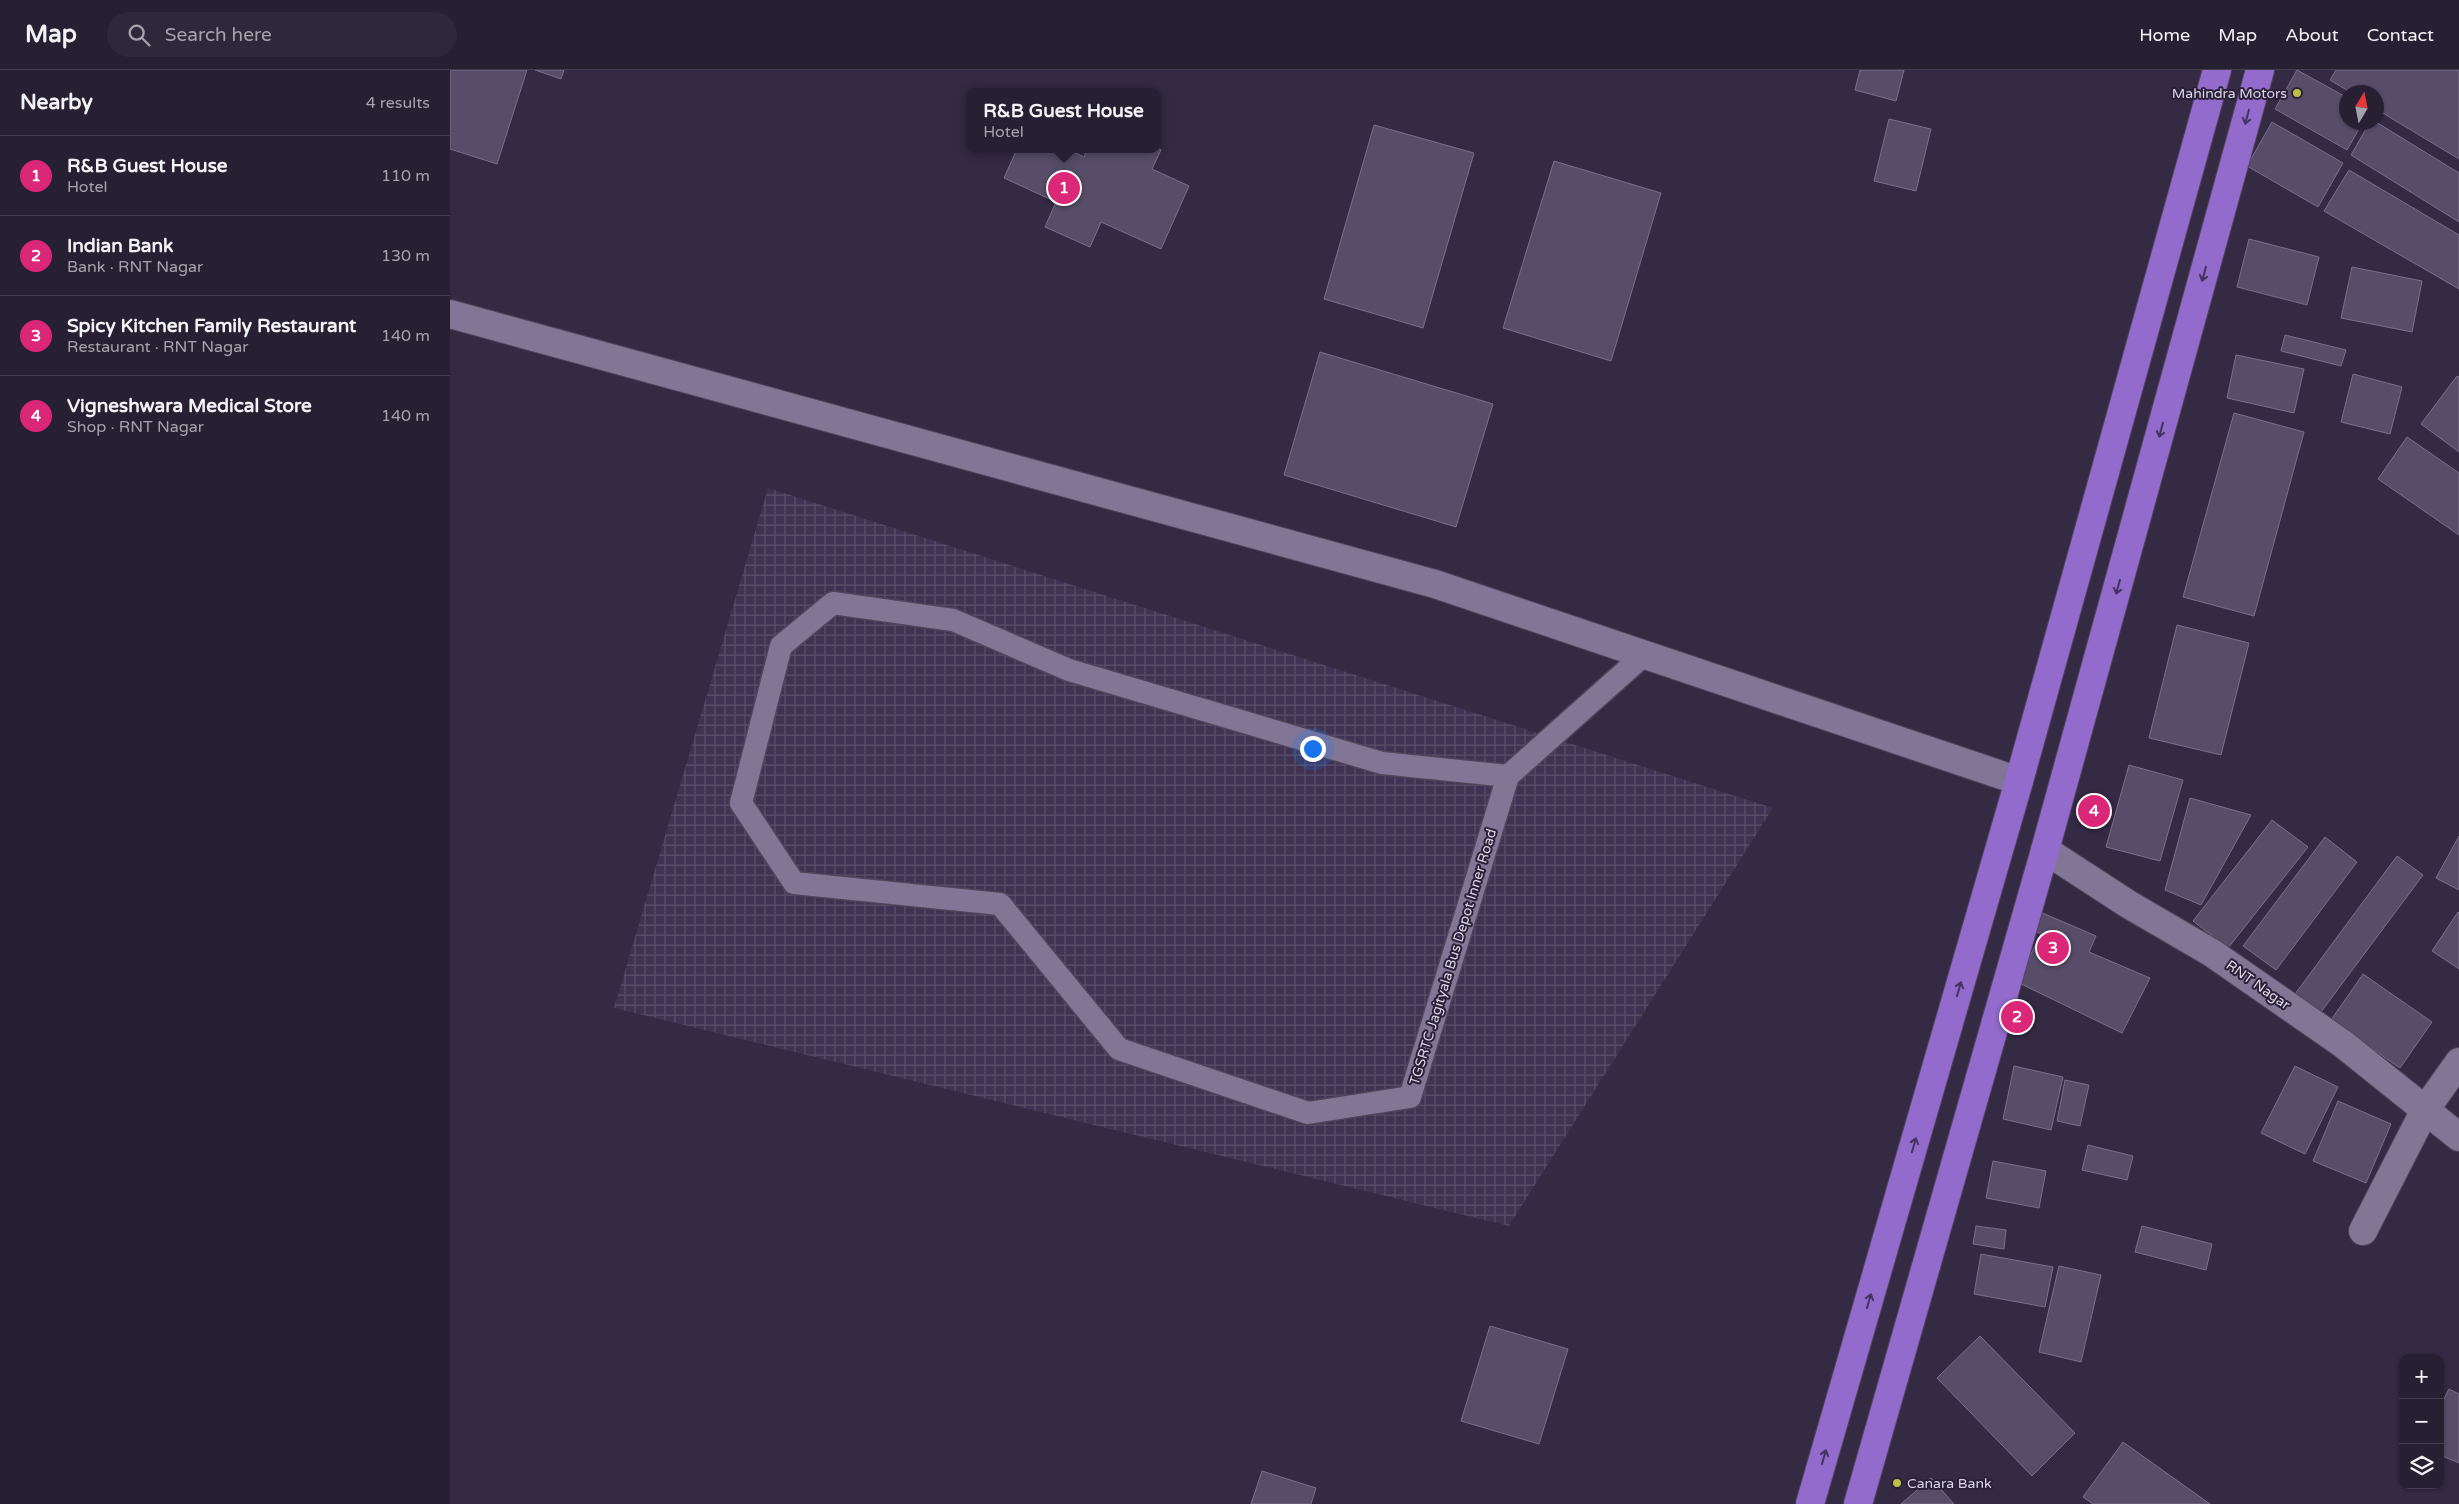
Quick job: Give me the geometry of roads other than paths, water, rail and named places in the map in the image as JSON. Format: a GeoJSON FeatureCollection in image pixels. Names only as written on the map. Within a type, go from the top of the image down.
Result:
{"type":"FeatureCollection","features":[{"type":"Feature","properties":{"kind":"highway"},"geometry":{"type":"LineString","coordinates":[[1810,1504],[2019,781],[2217,70]]}},
{"type":"Feature","properties":{"kind":"highway"},"geometry":{"type":"LineString","coordinates":[[1858,1504],[2045,850],[2260,70]]}},
{"type":"Feature","properties":{"kind":"street"},"geometry":{"type":"LineString","coordinates":[[450,314],[1435,584],[2019,781]]}},
{"type":"Feature","properties":{"kind":"street","name":"RNT Nagar"},"geometry":{"type":"LineString","coordinates":[[2045,850],[2128,904],[2212,953],[2343,1044],[2459,1137]]}},
{"type":"Feature","properties":{"kind":"street"},"geometry":{"type":"LineString","coordinates":[[2363,1231],[2425,1110],[2459,1062]]}},
{"type":"Feature","properties":{"kind":"lane","name":"TGSRTC Jagityala Bus Depot Inner Road"},"geometry":{"type":"LineString","coordinates":[[833,603],[953,620],[1069,670],[1382,763],[1508,776],[1410,1097],[1308,1113],[1119,1049],[1000,904],[794,883],[742,803],[781,646],[833,603]]}},
{"type":"Feature","properties":{"kind":"lane"},"geometry":{"type":"LineString","coordinates":[[1508,776],[1645,654]]}},
{"type":"Feature","properties":{"kind":"place","name":"Mahindra Motors"},"geometry":{"type":"Point","coordinates":[2297,93]}},
{"type":"Feature","properties":{"kind":"place","name":"R&B Guest House"},"geometry":{"type":"Point","coordinates":[1064,188]}},
{"type":"Feature","properties":{"kind":"place","name":"Vigneshwara Medical Store"},"geometry":{"type":"Point","coordinates":[2094,811]}},
{"type":"Feature","properties":{"kind":"place","name":"Spicy Kitchen Family Restaurant"},"geometry":{"type":"Point","coordinates":[2053,948]}},
{"type":"Feature","properties":{"kind":"place","name":"Indian Bank"},"geometry":{"type":"Point","coordinates":[2017,1017]}},
{"type":"Feature","properties":{"kind":"place","name":"Canara Bank"},"geometry":{"type":"Point","coordinates":[1897,1483]}}]}
